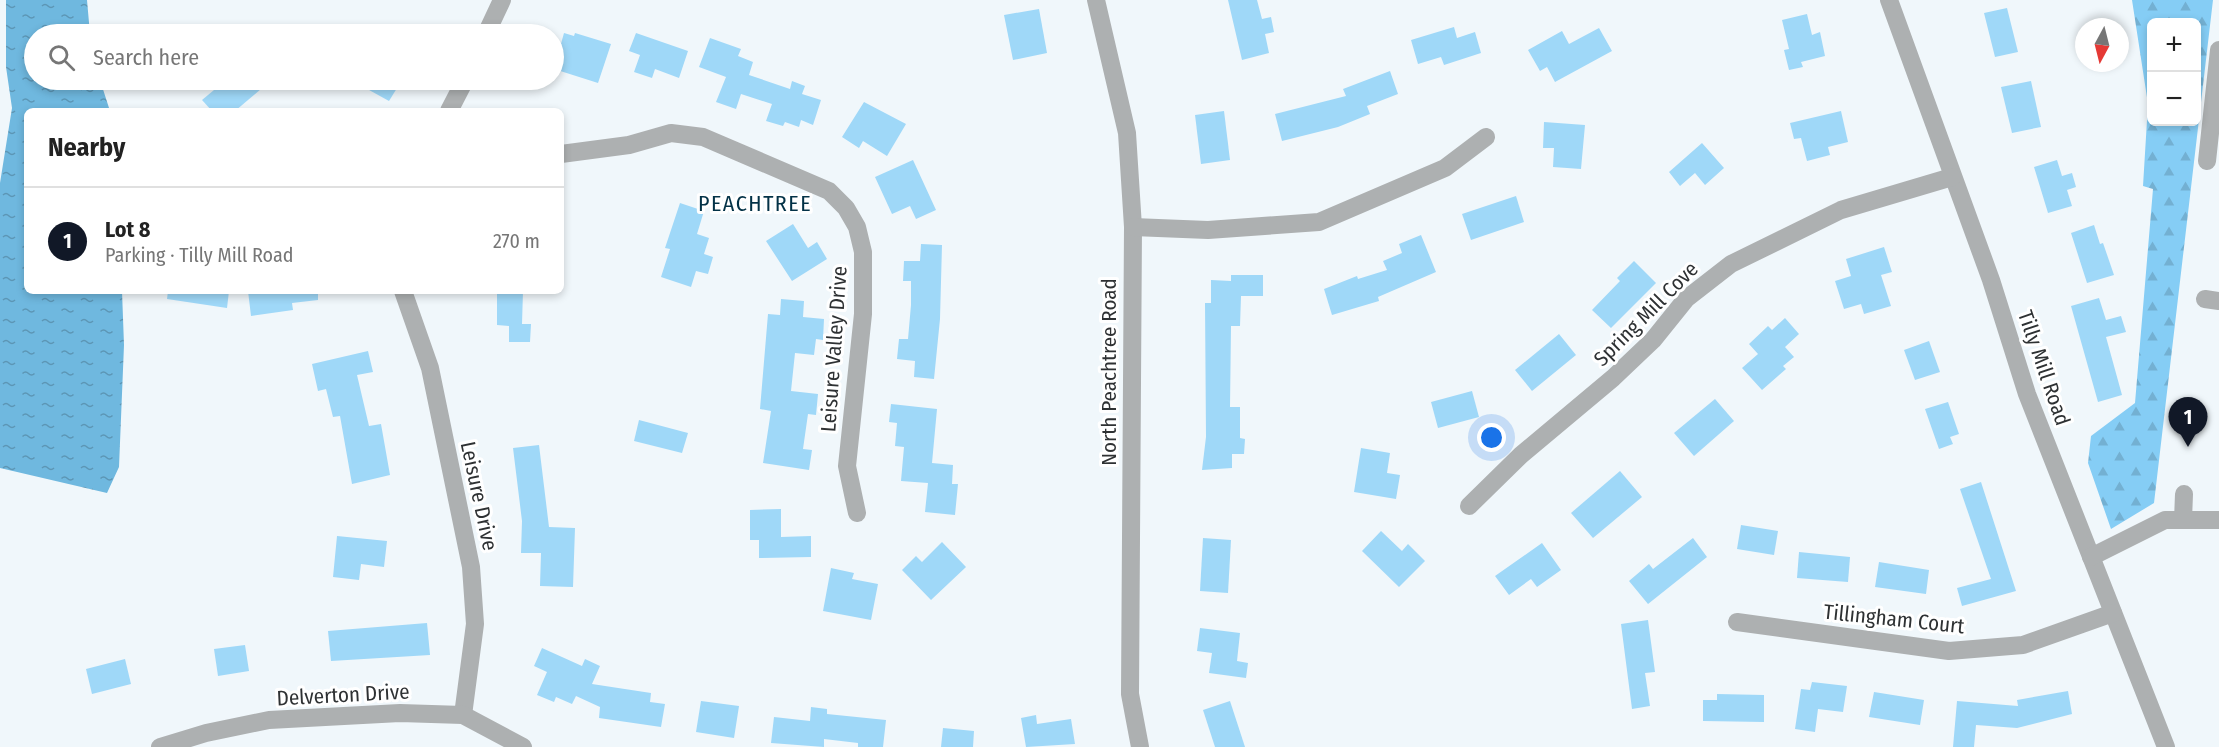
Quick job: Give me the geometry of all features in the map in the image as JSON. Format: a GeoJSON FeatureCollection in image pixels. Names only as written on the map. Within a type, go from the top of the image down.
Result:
{"type":"FeatureCollection","features":[{"type":"Feature","properties":{"kind":"street"},"geometry":{"type":"LineString","coordinates":[[491,24],[502,0]]}},
{"type":"Feature","properties":{"kind":"street","name":"North Peachtree Road"},"geometry":{"type":"LineString","coordinates":[[1096,0],[1127,133],[1132,227],[1130,694],[1140,747]]}},
{"type":"Feature","properties":{"kind":"street","name":"Tilly Mill Road"},"geometry":{"type":"LineString","coordinates":[[1889,0],[1991,280],[2027,394],[2166,747]]}},
{"type":"Feature","properties":{"kind":"street"},"geometry":{"type":"LineString","coordinates":[[2207,161],[2219,50]]}},
{"type":"Feature","properties":{"kind":"street"},"geometry":{"type":"LineString","coordinates":[[457,108],[462,90]]}},
{"type":"Feature","properties":{"kind":"street","name":"Leisure Valley Drive"},"geometry":{"type":"LineString","coordinates":[[564,154],[628,145],[671,133],[703,137],[829,191],[846,208],[857,227],[863,252],[863,314],[847,466],[857,513]]}},
{"type":"Feature","properties":{"kind":"street"},"geometry":{"type":"LineString","coordinates":[[1132,227],[1208,230],[1319,222],[1445,168],[1486,137]]}},
{"type":"Feature","properties":{"kind":"street","name":"Spring Mill Cove"},"geometry":{"type":"LineString","coordinates":[[1469,506],[1521,455],[1638,356],[1686,299],[1731,264],[1841,210],[1952,177]]}},
{"type":"Feature","properties":{"kind":"street","name":"Leisure Drive"},"geometry":{"type":"LineString","coordinates":[[404,294],[430,368],[471,567],[474,624],[463,715]]}},
{"type":"Feature","properties":{"kind":"street"},"geometry":{"type":"LineString","coordinates":[[2183,520],[2184,494]]}},
{"type":"Feature","properties":{"kind":"street"},"geometry":{"type":"LineString","coordinates":[[2091,557],[2165,520],[2219,520]]}},
{"type":"Feature","properties":{"kind":"street","name":"Tillingham Court"},"geometry":{"type":"LineString","coordinates":[[1737,622],[1949,651],[2024,645],[2114,613]]}},
{"type":"Feature","properties":{"kind":"street","name":"Delverton Drive"},"geometry":{"type":"LineString","coordinates":[[160,747],[206,733],[269,720],[400,713],[463,715],[522,747]]}},
{"type":"Feature","properties":{"kind":"green space"},"geometry":{"type":"Polygon","coordinates":[[[2132,0],[2213,0],[2201,102],[2201,18],[2147,18],[2147,98],[2132,0]]]}},
{"type":"Feature","properties":{"kind":"green space"},"geometry":{"type":"Polygon","coordinates":[[[2147,120],[2147,126],[2198,126],[2154,503],[2111,529],[2088,463],[2091,436],[2135,403],[2153,189],[2143,186],[2147,120]]]}},
{"type":"Feature","properties":{"kind":"water"},"geometry":{"type":"Polygon","coordinates":[[[6,0],[87,0],[89,24],[24,24],[24,90],[103,90],[109,108],[24,108],[24,294],[122,294],[124,345],[119,467],[107,493],[0,468],[0,183],[12,108],[6,67],[6,0]]]}},
{"type":"Feature","properties":{"kind":"building"},"geometry":{"type":"Polygon","coordinates":[[[1228,0],[1257,0],[1262,19],[1271,17],[1274,32],[1265,34],[1269,53],[1242,60],[1228,0]]]}},
{"type":"Feature","properties":{"kind":"building"},"geometry":{"type":"Polygon","coordinates":[[[2007,8],[2018,52],[1995,57],[1984,13],[2007,8]]]}},
{"type":"Feature","properties":{"kind":"building"},"geometry":{"type":"Polygon","coordinates":[[[1039,9],[1047,53],[1013,60],[1004,15],[1039,9]]]}},
{"type":"Feature","properties":{"kind":"building"},"geometry":{"type":"Polygon","coordinates":[[[1807,14],[1812,35],[1820,32],[1825,56],[1801,62],[1803,67],[1789,70],[1784,50],[1789,49],[1782,20],[1807,14]]]}},
{"type":"Feature","properties":{"kind":"building"},"geometry":{"type":"Polygon","coordinates":[[[1454,27],[1457,38],[1475,32],[1481,53],[1444,65],[1441,57],[1418,64],[1411,40],[1454,27]]]}},
{"type":"Feature","properties":{"kind":"building"},"geometry":{"type":"Polygon","coordinates":[[[1599,28],[1612,51],[1555,82],[1547,67],[1540,71],[1528,50],[1562,31],[1569,44],[1599,28]]]}},
{"type":"Feature","properties":{"kind":"building"},"geometry":{"type":"Polygon","coordinates":[[[564,33],[574,36],[575,33],[611,44],[598,83],[564,72],[564,33]]]}},
{"type":"Feature","properties":{"kind":"building"},"geometry":{"type":"Polygon","coordinates":[[[636,33],[688,51],[679,78],[655,69],[652,78],[634,72],[640,55],[629,51],[636,33]]]}},
{"type":"Feature","properties":{"kind":"building"},"geometry":{"type":"Polygon","coordinates":[[[710,38],[741,49],[738,56],[753,62],[749,75],[790,89],[792,81],[805,86],[802,94],[821,100],[813,125],[801,120],[799,127],[785,122],[783,126],[766,121],[772,104],[741,94],[736,109],[716,102],[726,77],[699,67],[710,38]]]}},
{"type":"Feature","properties":{"kind":"building"},"geometry":{"type":"Polygon","coordinates":[[[1390,71],[1398,94],[1367,106],[1370,114],[1338,127],[1282,141],[1275,114],[1346,96],[1343,89],[1390,71]]]}},
{"type":"Feature","properties":{"kind":"building"},"geometry":{"type":"Polygon","coordinates":[[[2031,81],[2041,127],[2012,133],[2001,87],[2031,81]]]}},
{"type":"Feature","properties":{"kind":"building"},"geometry":{"type":"Polygon","coordinates":[[[214,90],[260,90],[239,108],[209,108],[202,100],[214,90]]]}},
{"type":"Feature","properties":{"kind":"building"},"geometry":{"type":"Polygon","coordinates":[[[369,90],[396,90],[389,101],[369,90]]]}},
{"type":"Feature","properties":{"kind":"building"},"geometry":{"type":"Polygon","coordinates":[[[864,102],[906,124],[887,156],[863,141],[859,148],[842,137],[864,102]]]}},
{"type":"Feature","properties":{"kind":"building"},"geometry":{"type":"Polygon","coordinates":[[[1224,111],[1230,160],[1201,164],[1195,115],[1224,111]]]}},
{"type":"Feature","properties":{"kind":"building"},"geometry":{"type":"Polygon","coordinates":[[[1841,111],[1848,142],[1828,147],[1830,155],[1807,161],[1801,138],[1794,139],[1790,123],[1841,111]]]}},
{"type":"Feature","properties":{"kind":"building"},"geometry":{"type":"Polygon","coordinates":[[[1544,122],[1585,125],[1581,169],[1553,167],[1554,148],[1543,148],[1544,122]]]}},
{"type":"Feature","properties":{"kind":"building"},"geometry":{"type":"Polygon","coordinates":[[[1702,143],[1724,168],[1705,185],[1695,173],[1680,186],[1669,172],[1702,143]]]}},
{"type":"Feature","properties":{"kind":"building"},"geometry":{"type":"Polygon","coordinates":[[[913,160],[936,210],[916,219],[910,206],[892,214],[875,177],[913,160]]]}},
{"type":"Feature","properties":{"kind":"building"},"geometry":{"type":"Polygon","coordinates":[[[2057,160],[2062,176],[2072,173],[2076,187],[2067,190],[2072,206],[2048,213],[2034,167],[2057,160]]]}},
{"type":"Feature","properties":{"kind":"building"},"geometry":{"type":"Polygon","coordinates":[[[1516,196],[1524,222],[1471,240],[1462,214],[1516,196]]]}},
{"type":"Feature","properties":{"kind":"building"},"geometry":{"type":"Polygon","coordinates":[[[680,203],[704,211],[697,234],[709,238],[704,254],[713,257],[708,274],[696,271],[691,287],[661,277],[670,249],[665,248],[680,203]]]}},
{"type":"Feature","properties":{"kind":"building"},"geometry":{"type":"Polygon","coordinates":[[[793,224],[808,248],[817,242],[827,259],[792,281],[766,241],[793,224]]]}},
{"type":"Feature","properties":{"kind":"building"},"geometry":{"type":"Polygon","coordinates":[[[2094,225],[2114,275],[2087,283],[2071,233],[2094,225]]]}},
{"type":"Feature","properties":{"kind":"building"},"geometry":{"type":"Polygon","coordinates":[[[1421,235],[1436,272],[1378,297],[1379,301],[1332,315],[1324,289],[1357,276],[1358,279],[1387,270],[1383,261],[1402,253],[1399,244],[1421,235]]]}},
{"type":"Feature","properties":{"kind":"building"},"geometry":{"type":"Polygon","coordinates":[[[921,244],[942,245],[940,319],[934,379],[914,377],[915,361],[897,359],[899,339],[908,339],[911,305],[911,281],[903,281],[904,261],[920,261],[921,244]]]}},
{"type":"Feature","properties":{"kind":"building"},"geometry":{"type":"Polygon","coordinates":[[[1884,247],[1892,272],[1881,275],[1891,306],[1864,314],[1861,304],[1844,309],[1835,281],[1851,276],[1846,259],[1884,247]]]}},
{"type":"Feature","properties":{"kind":"building"},"geometry":{"type":"Polygon","coordinates":[[[1634,261],[1656,283],[1611,328],[1592,310],[1620,281],[1617,278],[1634,261]]]}},
{"type":"Feature","properties":{"kind":"building"},"geometry":{"type":"Polygon","coordinates":[[[1231,275],[1263,275],[1263,296],[1241,296],[1240,326],[1231,326],[1230,407],[1240,407],[1240,438],[1245,439],[1244,454],[1232,454],[1232,468],[1202,470],[1206,437],[1205,303],[1211,303],[1211,280],[1231,281],[1231,275]]]}},
{"type":"Feature","properties":{"kind":"building"},"geometry":{"type":"Polygon","coordinates":[[[168,294],[229,294],[227,308],[167,299],[168,294]]]}},
{"type":"Feature","properties":{"kind":"building"},"geometry":{"type":"Polygon","coordinates":[[[248,294],[318,294],[318,300],[292,303],[293,310],[251,316],[248,294]]]}},
{"type":"Feature","properties":{"kind":"building"},"geometry":{"type":"Polygon","coordinates":[[[497,294],[523,294],[522,324],[531,324],[530,342],[509,342],[509,326],[497,325],[497,294]]]}},
{"type":"Feature","properties":{"kind":"building"},"geometry":{"type":"Polygon","coordinates":[[[2099,298],[2106,320],[2121,316],[2126,332],[2106,337],[2122,395],[2098,402],[2071,306],[2099,298]]]}},
{"type":"Feature","properties":{"kind":"building"},"geometry":{"type":"Polygon","coordinates":[[[781,299],[804,301],[803,317],[824,319],[823,340],[816,339],[814,355],[795,353],[791,391],[818,394],[816,415],[808,414],[803,449],[812,450],[809,470],[763,463],[771,411],[760,409],[768,314],[780,315],[781,299]]]}},
{"type":"Feature","properties":{"kind":"building"},"geometry":{"type":"Polygon","coordinates":[[[1785,318],[1799,334],[1785,347],[1794,357],[1783,366],[1786,369],[1762,390],[1742,368],[1758,354],[1749,344],[1768,326],[1772,330],[1785,318]]]}},
{"type":"Feature","properties":{"kind":"building"},"geometry":{"type":"Polygon","coordinates":[[[1559,334],[1576,355],[1532,391],[1515,370],[1559,334]]]}},
{"type":"Feature","properties":{"kind":"building"},"geometry":{"type":"Polygon","coordinates":[[[1929,341],[1940,372],[1915,380],[1904,350],[1929,341]]]}},
{"type":"Feature","properties":{"kind":"building"},"geometry":{"type":"Polygon","coordinates":[[[368,351],[373,372],[357,375],[369,426],[381,424],[390,475],[352,484],[340,416],[333,417],[326,389],[318,391],[312,364],[368,351]]]}},
{"type":"Feature","properties":{"kind":"building"},"geometry":{"type":"Polygon","coordinates":[[[1472,391],[1479,417],[1438,428],[1431,402],[1472,391]]]}},
{"type":"Feature","properties":{"kind":"building"},"geometry":{"type":"Polygon","coordinates":[[[1715,399],[1734,421],[1694,456],[1674,433],[1715,399]]]}},
{"type":"Feature","properties":{"kind":"building"},"geometry":{"type":"Polygon","coordinates":[[[1948,402],[1959,434],[1950,437],[1953,444],[1939,449],[1925,409],[1948,402]]]}},
{"type":"Feature","properties":{"kind":"building"},"geometry":{"type":"Polygon","coordinates":[[[891,404],[937,409],[932,463],[953,465],[952,484],[958,484],[955,515],[925,512],[928,483],[901,481],[904,447],[895,446],[897,423],[889,422],[891,404]]]}},
{"type":"Feature","properties":{"kind":"building"},"geometry":{"type":"Polygon","coordinates":[[[639,420],[688,433],[682,453],[634,441],[639,420]]]}},
{"type":"Feature","properties":{"kind":"building"},"geometry":{"type":"Polygon","coordinates":[[[539,445],[549,527],[575,528],[573,587],[540,586],[541,553],[521,553],[522,521],[513,448],[539,445]]]}},
{"type":"Feature","properties":{"kind":"building"},"geometry":{"type":"Polygon","coordinates":[[[1361,448],[1390,453],[1387,473],[1400,475],[1396,499],[1354,492],[1361,448]]]}},
{"type":"Feature","properties":{"kind":"building"},"geometry":{"type":"Polygon","coordinates":[[[1620,471],[1642,497],[1593,538],[1571,513],[1620,471]]]}},
{"type":"Feature","properties":{"kind":"building"},"geometry":{"type":"Polygon","coordinates":[[[1981,482],[2016,591],[1962,606],[1957,588],[1991,579],[1960,489],[1981,482]]]}},
{"type":"Feature","properties":{"kind":"building"},"geometry":{"type":"Polygon","coordinates":[[[781,509],[781,537],[811,536],[811,557],[759,558],[759,540],[750,540],[750,510],[781,509]]]}},
{"type":"Feature","properties":{"kind":"building"},"geometry":{"type":"Polygon","coordinates":[[[1741,525],[1778,531],[1774,555],[1737,549],[1741,525]]]}},
{"type":"Feature","properties":{"kind":"building"},"geometry":{"type":"Polygon","coordinates":[[[1381,531],[1402,551],[1408,544],[1425,561],[1399,587],[1362,551],[1381,531]]]}},
{"type":"Feature","properties":{"kind":"building"},"geometry":{"type":"Polygon","coordinates":[[[337,536],[387,541],[384,567],[361,564],[359,580],[333,577],[337,536]]]}},
{"type":"Feature","properties":{"kind":"building"},"geometry":{"type":"Polygon","coordinates":[[[1203,538],[1231,540],[1228,593],[1200,591],[1203,538]]]}},
{"type":"Feature","properties":{"kind":"building"},"geometry":{"type":"Polygon","coordinates":[[[1693,538],[1707,557],[1648,604],[1629,581],[1649,564],[1653,569],[1693,538]]]}},
{"type":"Feature","properties":{"kind":"building"},"geometry":{"type":"Polygon","coordinates":[[[942,542],[966,567],[931,600],[902,570],[916,556],[922,562],[942,542]]]}},
{"type":"Feature","properties":{"kind":"building"},"geometry":{"type":"Polygon","coordinates":[[[1542,543],[1561,570],[1537,587],[1531,579],[1509,595],[1495,576],[1542,543]]]}},
{"type":"Feature","properties":{"kind":"building"},"geometry":{"type":"Polygon","coordinates":[[[1799,552],[1850,557],[1848,582],[1797,578],[1799,552]]]}},
{"type":"Feature","properties":{"kind":"building"},"geometry":{"type":"Polygon","coordinates":[[[1879,562],[1929,570],[1926,594],[1875,587],[1879,562]]]}},
{"type":"Feature","properties":{"kind":"building"},"geometry":{"type":"Polygon","coordinates":[[[831,568],[854,573],[852,579],[878,584],[871,620],[823,611],[831,568]]]}},
{"type":"Feature","properties":{"kind":"building"},"geometry":{"type":"Polygon","coordinates":[[[1648,620],[1655,672],[1645,673],[1650,706],[1632,709],[1621,624],[1648,620]]]}},
{"type":"Feature","properties":{"kind":"building"},"geometry":{"type":"Polygon","coordinates":[[[427,623],[430,655],[331,661],[328,631],[427,623]]]}},
{"type":"Feature","properties":{"kind":"building"},"geometry":{"type":"Polygon","coordinates":[[[1200,628],[1240,633],[1237,661],[1248,663],[1246,678],[1209,673],[1212,653],[1197,651],[1200,628]]]}},
{"type":"Feature","properties":{"kind":"building"},"geometry":{"type":"Polygon","coordinates":[[[245,645],[249,671],[218,676],[214,649],[245,645]]]}},
{"type":"Feature","properties":{"kind":"building"},"geometry":{"type":"Polygon","coordinates":[[[542,648],[582,666],[585,659],[600,666],[592,684],[651,693],[650,702],[665,704],[661,727],[599,718],[600,707],[576,696],[572,704],[556,697],[554,702],[537,695],[547,672],[534,666],[542,648]]]}},
{"type":"Feature","properties":{"kind":"building"},"geometry":{"type":"Polygon","coordinates":[[[125,659],[131,684],[92,694],[86,669],[125,659]]]}},
{"type":"Feature","properties":{"kind":"building"},"geometry":{"type":"Polygon","coordinates":[[[1812,682],[1847,686],[1843,712],[1818,709],[1815,732],[1795,729],[1801,689],[1810,690],[1812,682]]]}},
{"type":"Feature","properties":{"kind":"building"},"geometry":{"type":"Polygon","coordinates":[[[2068,691],[2072,714],[2017,728],[1976,725],[1974,747],[1953,747],[1957,701],[2018,706],[2017,700],[2068,691]]]}},
{"type":"Feature","properties":{"kind":"building"},"geometry":{"type":"Polygon","coordinates":[[[1874,692],[1924,700],[1920,725],[1869,717],[1874,692]]]}},
{"type":"Feature","properties":{"kind":"building"},"geometry":{"type":"Polygon","coordinates":[[[1717,694],[1764,695],[1764,722],[1703,721],[1703,700],[1717,700],[1717,694]]]}},
{"type":"Feature","properties":{"kind":"building"},"geometry":{"type":"Polygon","coordinates":[[[701,701],[739,706],[734,738],[696,732],[701,701]]]}},
{"type":"Feature","properties":{"kind":"building"},"geometry":{"type":"Polygon","coordinates":[[[1230,701],[1245,747],[1215,747],[1203,710],[1230,701]]]}},
{"type":"Feature","properties":{"kind":"building"},"geometry":{"type":"Polygon","coordinates":[[[811,707],[827,709],[827,714],[886,720],[883,747],[858,747],[858,743],[824,739],[824,747],[771,743],[774,717],[810,721],[811,707]]]}},
{"type":"Feature","properties":{"kind":"building"},"geometry":{"type":"Polygon","coordinates":[[[1036,715],[1037,724],[1071,719],[1075,744],[1026,747],[1021,718],[1036,715]]]}},
{"type":"Feature","properties":{"kind":"building"},"geometry":{"type":"Polygon","coordinates":[[[943,728],[974,731],[973,747],[941,747],[943,728]]]}},
{"type":"Feature","properties":{"kind":"place","name":"Lot 8"},"geometry":{"type":"Point","coordinates":[2188,447]}},
{"type":"Feature","properties":{"kind":"district","name":"PEACHTREE"},"geometry":{"type":"Point","coordinates":[755,203]}}]}
